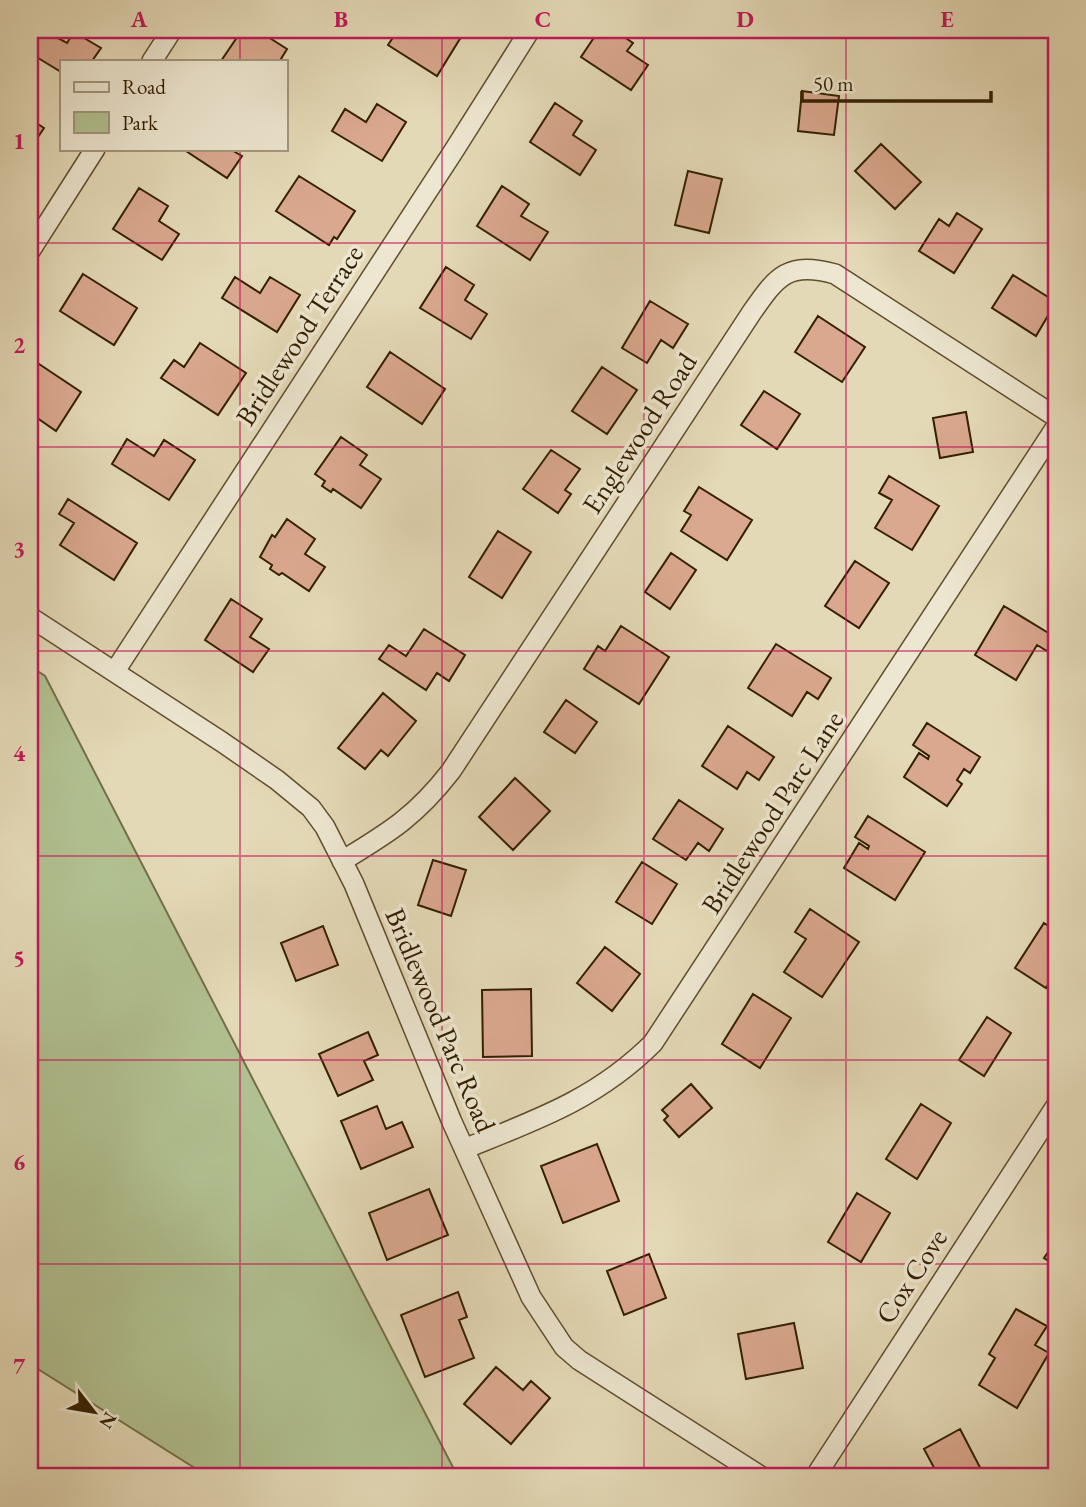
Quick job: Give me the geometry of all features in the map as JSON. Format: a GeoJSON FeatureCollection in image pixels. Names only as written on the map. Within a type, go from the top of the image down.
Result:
{"type":"FeatureCollection","features":[{"type":"Feature","properties":{"kind":"street"},"geometry":{"type":"LineString","coordinates":[[153,60],[172,30]]}},
{"type":"Feature","properties":{"kind":"street","name":"Bridlewood Terrace"},"geometry":{"type":"LineString","coordinates":[[115,671],[530,30]]}},
{"type":"Feature","properties":{"kind":"street"},"geometry":{"type":"LineString","coordinates":[[30,251],[95,150]]}},
{"type":"Feature","properties":{"kind":"street","name":"Englewood Road"},"geometry":{"type":"LineString","coordinates":[[342,861],[396,828],[419,809],[451,771],[752,312],[772,284],[786,273],[815,269],[835,274],[1056,417]]}},
{"type":"Feature","properties":{"kind":"street","name":"Bridlewood Parc Lane"},"geometry":{"type":"LineString","coordinates":[[464,1149],[557,1111],[600,1088],[632,1064],[653,1043],[1056,427]]}},
{"type":"Feature","properties":{"kind":"street","name":"Bridlewood Parc Road"},"geometry":{"type":"LineString","coordinates":[[30,617],[222,742],[311,808],[325,827],[377,938],[464,1149],[531,1297],[564,1347],[625,1391],[762,1477]]}},
{"type":"Feature","properties":{"kind":"street","name":"Cox Cove"},"geometry":{"type":"LineString","coordinates":[[815,1477],[1056,1106]]}},
{"type":"Feature","properties":{"kind":"green space"},"geometry":{"type":"Polygon","coordinates":[[[30,666],[45,676],[458,1477],[209,1477],[30,1364],[30,666]]]}},
{"type":"Feature","properties":{"kind":"building"},"geometry":{"type":"Polygon","coordinates":[[[43,30],[67,43],[74,32],[101,48],[93,60],[60,60],[60,71],[30,53],[43,30]]]}},
{"type":"Feature","properties":{"kind":"building"},"geometry":{"type":"Polygon","coordinates":[[[242,30],[257,30],[287,49],[282,60],[222,60],[242,30]]]}},
{"type":"Feature","properties":{"kind":"building"},"geometry":{"type":"Polygon","coordinates":[[[398,30],[414,30],[421,34],[424,30],[449,30],[461,37],[437,76],[388,45],[398,30]]]}},
{"type":"Feature","properties":{"kind":"building"},"geometry":{"type":"Polygon","coordinates":[[[599,30],[614,30],[633,43],[627,51],[648,65],[631,90],[581,57],[599,30]]]}},
{"type":"Feature","properties":{"kind":"building"},"geometry":{"type":"Polygon","coordinates":[[[802,91],[839,96],[834,135],[798,131],[802,91]]]}},
{"type":"Feature","properties":{"kind":"building"},"geometry":{"type":"Polygon","coordinates":[[[555,103],[582,121],[573,135],[596,150],[580,175],[530,142],[555,103]]]}},
{"type":"Feature","properties":{"kind":"building"},"geometry":{"type":"Polygon","coordinates":[[[377,104],[406,122],[382,161],[332,131],[345,109],[366,122],[377,104]]]}},
{"type":"Feature","properties":{"kind":"building"},"geometry":{"type":"Polygon","coordinates":[[[30,119],[44,128],[30,149],[30,119]]]}},
{"type":"Feature","properties":{"kind":"building"},"geometry":{"type":"Polygon","coordinates":[[[881,144],[921,182],[895,209],[855,171],[881,144]]]}},
{"type":"Feature","properties":{"kind":"building"},"geometry":{"type":"Polygon","coordinates":[[[185,150],[236,150],[235,152],[242,156],[227,178],[185,150]]]}},
{"type":"Feature","properties":{"kind":"building"},"geometry":{"type":"Polygon","coordinates":[[[688,171],[722,179],[709,233],[675,225],[688,171]]]}},
{"type":"Feature","properties":{"kind":"building"},"geometry":{"type":"Polygon","coordinates":[[[299,176],[355,211],[337,239],[334,237],[329,245],[276,211],[299,176]]]}},
{"type":"Feature","properties":{"kind":"building"},"geometry":{"type":"Polygon","coordinates":[[[502,186],[529,204],[521,216],[548,232],[530,260],[477,226],[502,186]]]}},
{"type":"Feature","properties":{"kind":"building"},"geometry":{"type":"Polygon","coordinates":[[[139,188],[168,206],[159,221],[179,234],[162,260],[113,229],[139,188]]]}},
{"type":"Feature","properties":{"kind":"building"},"geometry":{"type":"Polygon","coordinates":[[[957,213],[982,229],[954,273],[919,251],[939,219],[949,226],[957,213]]]}},
{"type":"Feature","properties":{"kind":"building"},"geometry":{"type":"Polygon","coordinates":[[[446,267],[474,285],[465,300],[487,314],[471,339],[420,308],[446,267]]]}},
{"type":"Feature","properties":{"kind":"building"},"geometry":{"type":"Polygon","coordinates":[[[83,274],[137,308],[114,345],[60,311],[83,274]]]}},
{"type":"Feature","properties":{"kind":"building"},"geometry":{"type":"Polygon","coordinates":[[[1013,275],[1056,302],[1036,336],[992,308],[1013,275]]]}},
{"type":"Feature","properties":{"kind":"building"},"geometry":{"type":"Polygon","coordinates":[[[235,277],[260,293],[270,277],[300,295],[277,332],[222,298],[235,277]]]}},
{"type":"Feature","properties":{"kind":"building"},"geometry":{"type":"Polygon","coordinates":[[[650,301],[688,324],[673,348],[661,340],[647,363],[622,348],[650,301]]]}},
{"type":"Feature","properties":{"kind":"building"},"geometry":{"type":"Polygon","coordinates":[[[818,316],[865,347],[842,382],[795,352],[818,316]]]}},
{"type":"Feature","properties":{"kind":"building"},"geometry":{"type":"Polygon","coordinates":[[[200,343],[246,373],[218,415],[161,378],[174,360],[184,367],[200,343]]]}},
{"type":"Feature","properties":{"kind":"building"},"geometry":{"type":"Polygon","coordinates":[[[390,352],[445,389],[422,424],[367,387],[390,352]]]}},
{"type":"Feature","properties":{"kind":"building"},"geometry":{"type":"Polygon","coordinates":[[[30,358],[81,392],[56,431],[30,413],[30,358]]]}},
{"type":"Feature","properties":{"kind":"building"},"geometry":{"type":"Polygon","coordinates":[[[602,367],[637,390],[607,434],[572,411],[602,367]]]}},
{"type":"Feature","properties":{"kind":"building"},"geometry":{"type":"Polygon","coordinates":[[[764,391],[800,414],[777,449],[741,425],[764,391]]]}},
{"type":"Feature","properties":{"kind":"building"},"geometry":{"type":"Polygon","coordinates":[[[966,412],[973,452],[940,458],[933,418],[966,412]]]}},
{"type":"Feature","properties":{"kind":"building"},"geometry":{"type":"Polygon","coordinates":[[[341,437],[367,455],[360,465],[381,479],[361,508],[333,489],[331,492],[322,486],[325,481],[315,474],[341,437]]]}},
{"type":"Feature","properties":{"kind":"building"},"geometry":{"type":"Polygon","coordinates":[[[127,439],[154,456],[164,440],[195,460],[169,500],[112,464],[127,439]]]}},
{"type":"Feature","properties":{"kind":"building"},"geometry":{"type":"Polygon","coordinates":[[[551,450],[580,469],[565,490],[571,494],[558,513],[523,489],[551,450]]]}},
{"type":"Feature","properties":{"kind":"building"},"geometry":{"type":"Polygon","coordinates":[[[889,476],[939,506],[912,550],[875,528],[892,500],[879,493],[889,476]]]}},
{"type":"Feature","properties":{"kind":"building"},"geometry":{"type":"Polygon","coordinates":[[[699,487],[752,520],[727,560],[681,531],[691,515],[684,511],[699,487]]]}},
{"type":"Feature","properties":{"kind":"building"},"geometry":{"type":"Polygon","coordinates":[[[68,499],[137,543],[114,580],[60,545],[74,523],[59,514],[68,499]]]}},
{"type":"Feature","properties":{"kind":"building"},"geometry":{"type":"Polygon","coordinates":[[[287,519],[315,539],[305,554],[325,567],[309,591],[282,573],[279,575],[270,569],[272,565],[260,557],[272,535],[275,537],[287,519]]]}},
{"type":"Feature","properties":{"kind":"building"},"geometry":{"type":"Polygon","coordinates":[[[498,531],[531,552],[502,598],[469,577],[498,531]]]}},
{"type":"Feature","properties":{"kind":"building"},"geometry":{"type":"Polygon","coordinates":[[[671,553],[696,570],[670,609],[645,592],[671,553]]]}},
{"type":"Feature","properties":{"kind":"building"},"geometry":{"type":"Polygon","coordinates":[[[855,561],[889,583],[859,628],[825,606],[855,561]]]}},
{"type":"Feature","properties":{"kind":"building"},"geometry":{"type":"Polygon","coordinates":[[[231,599],[262,619],[250,637],[269,649],[253,672],[205,640],[231,599]]]}},
{"type":"Feature","properties":{"kind":"building"},"geometry":{"type":"Polygon","coordinates":[[[1004,606],[1055,637],[1047,651],[1037,645],[1016,680],[975,655],[1004,606]]]}},
{"type":"Feature","properties":{"kind":"building"},"geometry":{"type":"Polygon","coordinates":[[[621,626],[669,657],[639,704],[584,669],[598,646],[605,651],[621,626]]]}},
{"type":"Feature","properties":{"kind":"building"},"geometry":{"type":"Polygon","coordinates":[[[424,629],[465,655],[449,681],[437,673],[426,690],[379,659],[389,645],[406,656],[424,629]]]}},
{"type":"Feature","properties":{"kind":"building"},"geometry":{"type":"Polygon","coordinates":[[[776,644],[831,678],[818,699],[807,692],[792,716],[748,688],[776,644]]]}},
{"type":"Feature","properties":{"kind":"building"},"geometry":{"type":"Polygon","coordinates":[[[383,693],[416,721],[388,756],[381,750],[365,769],[338,748],[383,693]]]}},
{"type":"Feature","properties":{"kind":"building"},"geometry":{"type":"Polygon","coordinates":[[[566,700],[597,722],[575,753],[544,732],[566,700]]]}},
{"type":"Feature","properties":{"kind":"building"},"geometry":{"type":"Polygon","coordinates":[[[927,723],[980,757],[970,773],[964,769],[957,780],[962,784],[947,806],[904,777],[919,753],[928,759],[929,756],[913,745],[927,723]]]}},
{"type":"Feature","properties":{"kind":"building"},"geometry":{"type":"Polygon","coordinates":[[[728,726],[774,757],[759,780],[747,772],[737,789],[702,766],[728,726]]]}},
{"type":"Feature","properties":{"kind":"building"},"geometry":{"type":"Polygon","coordinates":[[[515,778],[550,811],[513,850],[479,817],[515,778]]]}},
{"type":"Feature","properties":{"kind":"building"},"geometry":{"type":"Polygon","coordinates":[[[679,800],[723,829],[709,851],[698,843],[686,860],[653,839],[679,800]]]}},
{"type":"Feature","properties":{"kind":"building"},"geometry":{"type":"Polygon","coordinates":[[[868,816],[925,852],[895,900],[844,868],[859,843],[868,849],[869,846],[855,837],[868,816]]]}},
{"type":"Feature","properties":{"kind":"building"},"geometry":{"type":"Polygon","coordinates":[[[433,860],[466,870],[451,916],[418,905],[433,860]]]}},
{"type":"Feature","properties":{"kind":"building"},"geometry":{"type":"Polygon","coordinates":[[[642,862],[677,884],[652,924],[616,902],[642,862]]]}},
{"type":"Feature","properties":{"kind":"building"},"geometry":{"type":"Polygon","coordinates":[[[810,909],[859,942],[822,997],[784,972],[806,939],[795,932],[810,909]]]}},
{"type":"Feature","properties":{"kind":"building"},"geometry":{"type":"Polygon","coordinates":[[[1044,923],[1056,931],[1056,972],[1046,988],[1015,968],[1044,923]]]}},
{"type":"Feature","properties":{"kind":"building"},"geometry":{"type":"Polygon","coordinates":[[[323,926],[338,965],[296,981],[281,943],[323,926]]]}},
{"type":"Feature","properties":{"kind":"building"},"geometry":{"type":"Polygon","coordinates":[[[605,947],[640,974],[612,1011],[577,983],[605,947]]]}},
{"type":"Feature","properties":{"kind":"building"},"geometry":{"type":"Polygon","coordinates":[[[531,989],[532,1056],[483,1057],[482,990],[531,989]]]}},
{"type":"Feature","properties":{"kind":"building"},"geometry":{"type":"Polygon","coordinates":[[[753,994],[791,1018],[760,1068],[722,1044],[753,994]]]}},
{"type":"Feature","properties":{"kind":"building"},"geometry":{"type":"Polygon","coordinates":[[[987,1017],[1011,1033],[984,1076],[959,1060],[987,1017]]]}},
{"type":"Feature","properties":{"kind":"building"},"geometry":{"type":"Polygon","coordinates":[[[368,1032],[378,1055],[364,1061],[373,1080],[338,1096],[319,1054],[368,1032]]]}},
{"type":"Feature","properties":{"kind":"building"},"geometry":{"type":"Polygon","coordinates":[[[691,1084],[712,1108],[679,1137],[664,1120],[668,1116],[662,1110],[691,1084]]]}},
{"type":"Feature","properties":{"kind":"building"},"geometry":{"type":"Polygon","coordinates":[[[921,1104],[951,1123],[917,1179],[886,1159],[921,1104]]]}},
{"type":"Feature","properties":{"kind":"building"},"geometry":{"type":"Polygon","coordinates":[[[377,1106],[386,1129],[402,1122],[413,1147],[361,1169],[341,1121],[377,1106]]]}},
{"type":"Feature","properties":{"kind":"building"},"geometry":{"type":"Polygon","coordinates":[[[597,1144],[619,1201],[563,1223],[541,1166],[597,1144]]]}},
{"type":"Feature","properties":{"kind":"building"},"geometry":{"type":"Polygon","coordinates":[[[429,1189],[448,1235],[387,1260],[369,1213],[429,1189]]]}},
{"type":"Feature","properties":{"kind":"building"},"geometry":{"type":"Polygon","coordinates":[[[857,1193],[890,1213],[861,1262],[828,1242],[857,1193]]]}},
{"type":"Feature","properties":{"kind":"building"},"geometry":{"type":"Polygon","coordinates":[[[1056,1241],[1056,1266],[1044,1258],[1056,1241]]]}},
{"type":"Feature","properties":{"kind":"building"},"geometry":{"type":"Polygon","coordinates":[[[649,1254],[666,1298],[624,1315],[607,1271],[649,1254]]]}},
{"type":"Feature","properties":{"kind":"building"},"geometry":{"type":"Polygon","coordinates":[[[458,1292],[467,1317],[459,1320],[474,1358],[425,1377],[401,1315],[458,1292]]]}},
{"type":"Feature","properties":{"kind":"building"},"geometry":{"type":"Polygon","coordinates":[[[1016,1309],[1047,1326],[1035,1345],[1049,1353],[1017,1408],[979,1385],[995,1358],[989,1354],[1016,1309]]]}},
{"type":"Feature","properties":{"kind":"building"},"geometry":{"type":"Polygon","coordinates":[[[794,1323],[803,1368],[746,1379],[738,1334],[794,1323]]]}},
{"type":"Feature","properties":{"kind":"building"},"geometry":{"type":"Polygon","coordinates":[[[496,1367],[523,1390],[531,1381],[550,1398],[511,1444],[464,1404],[496,1367]]]}},
{"type":"Feature","properties":{"kind":"building"},"geometry":{"type":"Polygon","coordinates":[[[960,1429],[985,1477],[939,1477],[924,1449],[960,1429]]]}}]}
